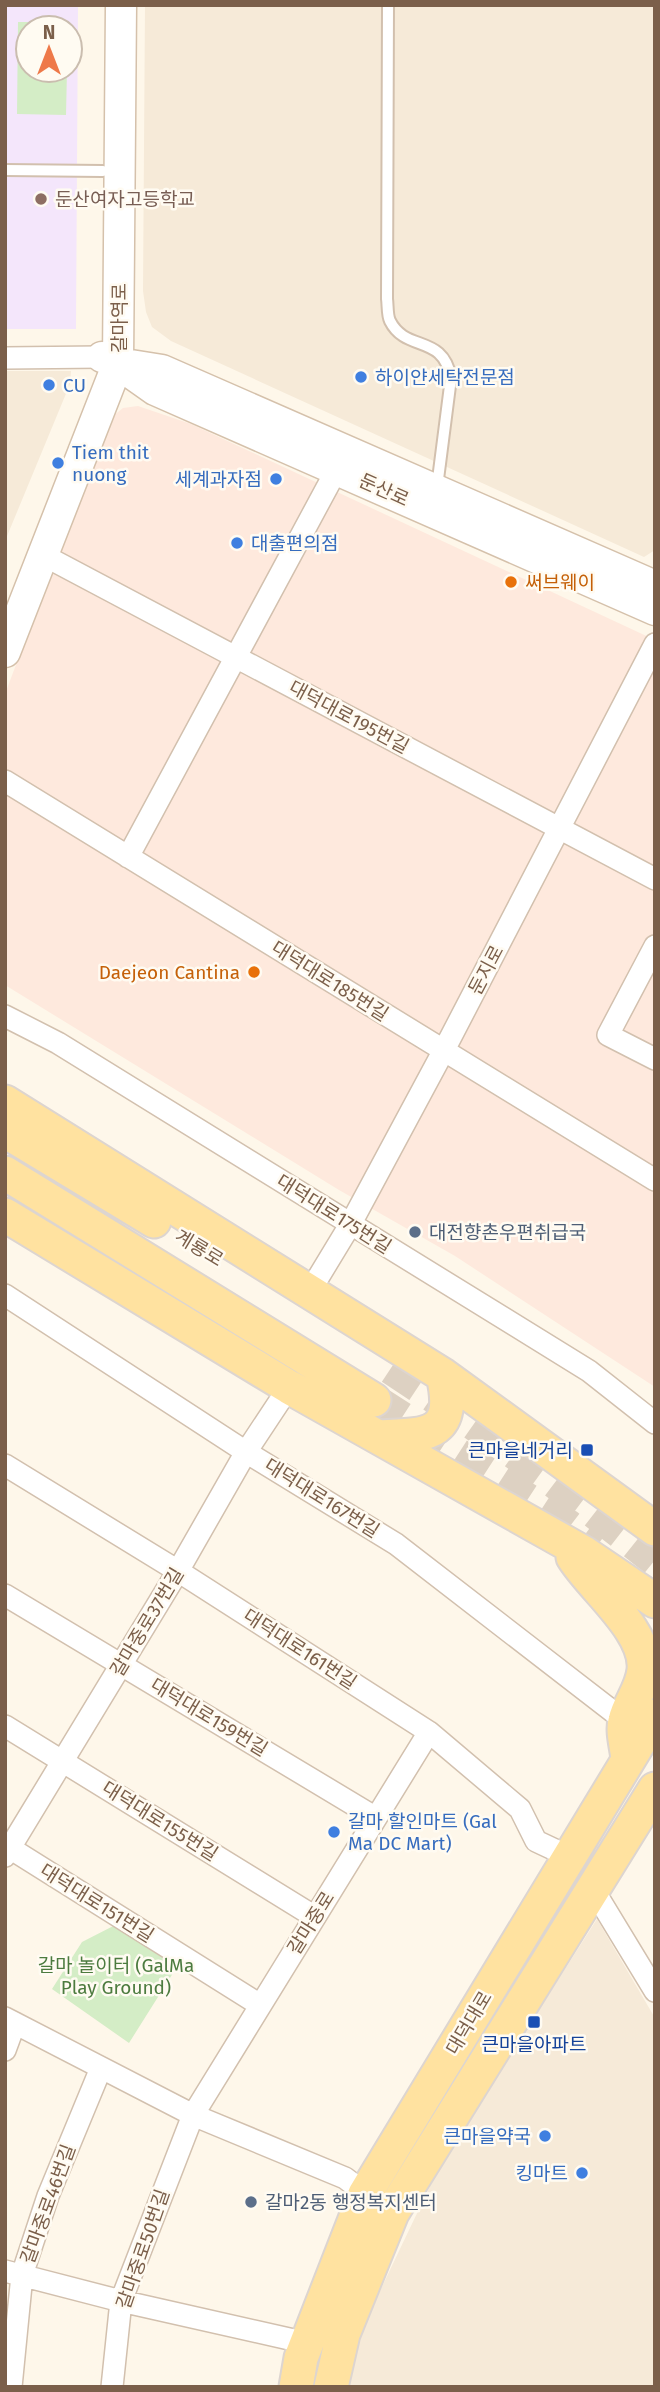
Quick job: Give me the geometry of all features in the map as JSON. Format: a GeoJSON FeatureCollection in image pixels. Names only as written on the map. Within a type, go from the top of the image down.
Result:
{"type":"FeatureCollection","features":[{"type":"Feature","properties":{"kind":"main road","name":"갈마역로"},"geometry":{"type":"LineString","coordinates":[[5,599],[110,360],[103,171],[103,5]]}},
{"type":"Feature","properties":{"kind":"main road","name":"갈마역로"},"geometry":{"type":"LineString","coordinates":[[5,652],[43,555],[110,360],[121,5]]}},
{"type":"Feature","properties":{"kind":"main road","name":"둔산로"},"geometry":{"type":"LineString","coordinates":[[110,360],[155,390],[337,469],[432,498],[655,586]]}},
{"type":"Feature","properties":{"kind":"main road","name":"둔산로"},"geometry":{"type":"LineString","coordinates":[[110,360],[162,370],[432,498],[655,610]]}},
{"type":"Feature","properties":{"kind":"main road"},"geometry":{"type":"LineString","coordinates":[[5,1101],[443,1375],[611,1494],[655,1529]]}},
{"type":"Feature","properties":{"kind":"main road","name":"계룡로"},"geometry":{"type":"LineString","coordinates":[[5,1131],[391,1368]]}},
{"type":"Feature","properties":{"kind":"main road","name":"계룡로"},"geometry":{"type":"LineString","coordinates":[[5,1173],[373,1400]]}},
{"type":"Feature","properties":{"kind":"main road"},"geometry":{"type":"LineString","coordinates":[[5,1215],[289,1387],[584,1553],[655,1601]]}},
{"type":"Feature","properties":{"kind":"main road"},"geometry":{"type":"LineString","coordinates":[[378,1437],[421,1434],[441,1422],[448,1409],[443,1375]]}},
{"type":"Feature","properties":{"kind":"main road"},"geometry":{"type":"LineString","coordinates":[[611,1494],[632,1498],[655,1513]]}},
{"type":"Feature","properties":{"kind":"main road"},"geometry":{"type":"LineString","coordinates":[[498,1503],[573,1557],[655,1622]]}},
{"type":"Feature","properties":{"kind":"main road","name":"대덕대로"},"geometry":{"type":"LineString","coordinates":[[296,2387],[307,2343],[365,2194],[629,1761],[640,1719],[639,1693],[645,1668],[640,1648],[624,1619],[582,1572],[573,1557]]}},
{"type":"Feature","properties":{"kind":"main road","name":"대덕대로"},"geometry":{"type":"LineString","coordinates":[[331,2387],[342,2334],[391,2214],[655,1789]]}},
{"type":"Feature","properties":{"kind":"street"},"geometry":{"type":"LineString","coordinates":[[5,358],[110,360]]}},
{"type":"Feature","properties":{"kind":"street"},"geometry":{"type":"LineString","coordinates":[[128,856],[337,469]]}},
{"type":"Feature","properties":{"kind":"street","name":"대덕대로195번길"},"geometry":{"type":"LineString","coordinates":[[43,555],[655,879]]}},
{"type":"Feature","properties":{"kind":"street","name":"둔지로"},"geometry":{"type":"LineString","coordinates":[[310,1291],[350,1224],[444,1051],[655,644]]}},
{"type":"Feature","properties":{"kind":"street","name":"대덕대로185번길"},"geometry":{"type":"LineString","coordinates":[[5,781],[444,1051],[653,1174]]}},
{"type":"Feature","properties":{"kind":"street"},"geometry":{"type":"LineString","coordinates":[[655,946],[608,1035],[655,1059]]}},
{"type":"Feature","properties":{"kind":"street","name":"대덕대로175번길"},"geometry":{"type":"LineString","coordinates":[[5,1016],[58,1043],[589,1371],[655,1423]]}},
{"type":"Feature","properties":{"kind":"street","name":"대덕대로167번길"},"geometry":{"type":"LineString","coordinates":[[5,1295],[246,1452],[396,1544],[640,1719]]}},
{"type":"Feature","properties":{"kind":"street","name":"갈마중로37번길"},"geometry":{"type":"LineString","coordinates":[[7,1850],[122,1665],[246,1452],[289,1387]]}},
{"type":"Feature","properties":{"kind":"street","name":"대덕대로161번길"},"geometry":{"type":"LineString","coordinates":[[5,1465],[178,1571],[429,1732],[520,1809],[536,1841],[570,1857]]}},
{"type":"Feature","properties":{"kind":"street","name":"대덕대로159번길"},"geometry":{"type":"LineString","coordinates":[[5,1595],[376,1818]]}},
{"type":"Feature","properties":{"kind":"street","name":"대덕대로155번길"},"geometry":{"type":"LineString","coordinates":[[5,1726],[315,1917]]}},
{"type":"Feature","properties":{"kind":"street","name":"갈마중로"},"geometry":{"type":"LineString","coordinates":[[192,2115],[429,1732]]}},
{"type":"Feature","properties":{"kind":"street","name":"대덕대로151번길"},"geometry":{"type":"LineString","coordinates":[[7,1850],[260,2005]]}},
{"type":"Feature","properties":{"kind":"street"},"geometry":{"type":"LineString","coordinates":[[593,1889],[655,1991]]}},
{"type":"Feature","properties":{"kind":"street"},"geometry":{"type":"LineString","coordinates":[[5,2050],[10,2021],[192,2115],[345,2178],[391,2214]]}},
{"type":"Feature","properties":{"kind":"street","name":"갈마중로46번길"},"geometry":{"type":"LineString","coordinates":[[12,2387],[14,2273],[101,2068]]}},
{"type":"Feature","properties":{"kind":"street","name":"갈마중로50번길"},"geometry":{"type":"LineString","coordinates":[[112,2387],[121,2301],[192,2115]]}},
{"type":"Feature","properties":{"kind":"street"},"geometry":{"type":"LineString","coordinates":[[14,2273],[121,2301],[307,2343]]}},
{"type":"Feature","properties":{"kind":"lane"},"geometry":{"type":"LineString","coordinates":[[388,5],[387,299],[390,320],[403,336],[436,350],[448,361],[451,378],[432,498]]}},
{"type":"Feature","properties":{"kind":"lane"},"geometry":{"type":"LineString","coordinates":[[5,170],[103,171]]}},
{"type":"Feature","properties":{"kind":"shaded area","name":"둔산여자고등학교"},"geometry":{"type":"Polygon","coordinates":[[[5,5],[78,5],[78,14],[14,14],[14,84],[78,84],[76,329],[5,329],[5,5]]]}},
{"type":"Feature","properties":{"kind":"shaded area"},"geometry":{"type":"Polygon","coordinates":[[[145,5],[655,5],[655,550],[644,557],[171,341],[152,327],[146,312],[143,291],[145,5]]]}},
{"type":"Feature","properties":{"kind":"shaded area"},"geometry":{"type":"Polygon","coordinates":[[[5,371],[71,371],[70,384],[5,541],[5,371]]]}},
{"type":"Feature","properties":{"kind":"shaded area"},"geometry":{"type":"Polygon","coordinates":[[[138,406],[191,424],[655,640],[655,1387],[455,1256],[339,1190],[5,985],[5,694],[108,420],[123,408],[138,406]]]}},
{"type":"Feature","properties":{"kind":"shaded area"},"geometry":{"type":"Polygon","coordinates":[[[597,1919],[655,2018],[655,2387],[349,2387],[358,2337],[441,2163],[597,1919]]]}},
{"type":"Feature","properties":{"kind":"green space"},"geometry":{"type":"Polygon","coordinates":[[[17,84],[67,84],[66,115],[17,114],[17,84]]]}},
{"type":"Feature","properties":{"kind":"green space","name":"갈마 놀이터 (GalMa Play Ground)"},"geometry":{"type":"Polygon","coordinates":[[[125,1920],[180,1962],[129,2043],[52,1989],[82,1942],[125,1920]]]}},
{"type":"Feature","properties":{"kind":"tunnel"},"geometry":{"type":"LineString","coordinates":[[391,1368],[525,1461],[655,1560]]}},
{"type":"Feature","properties":{"kind":"tunnel"},"geometry":{"type":"LineString","coordinates":[[374,1400],[567,1525],[596,1547]]}},
{"type":"Feature","properties":{"kind":"place","name":"둔산여자고등학교"},"geometry":{"type":"Point","coordinates":[41,199]}},
{"type":"Feature","properties":{"kind":"place","name":"하이얀세탁전문점"},"geometry":{"type":"Point","coordinates":[361,377]}},
{"type":"Feature","properties":{"kind":"place","name":"CU"},"geometry":{"type":"Point","coordinates":[49,385]}},
{"type":"Feature","properties":{"kind":"place","name":"Tiem thit nuong"},"geometry":{"type":"Point","coordinates":[58,463]}},
{"type":"Feature","properties":{"kind":"place","name":"세계과자점"},"geometry":{"type":"Point","coordinates":[276,479]}},
{"type":"Feature","properties":{"kind":"place","name":"대출편의점"},"geometry":{"type":"Point","coordinates":[237,543]}},
{"type":"Feature","properties":{"kind":"place","name":"써브웨이"},"geometry":{"type":"Point","coordinates":[511,582]}},
{"type":"Feature","properties":{"kind":"place","name":"Daejeon Cantina"},"geometry":{"type":"Point","coordinates":[254,972]}},
{"type":"Feature","properties":{"kind":"place","name":"대전향촌우편취급국"},"geometry":{"type":"Point","coordinates":[415,1232]}},
{"type":"Feature","properties":{"kind":"place","name":"큰마을네거리"},"geometry":{"type":"Point","coordinates":[587,1450]}},
{"type":"Feature","properties":{"kind":"place","name":"갈마 할인마트 (Gal Ma DC Mart)"},"geometry":{"type":"Point","coordinates":[334,1832]}},
{"type":"Feature","properties":{"kind":"place","name":"큰마을아파트"},"geometry":{"type":"Point","coordinates":[534,2022]}},
{"type":"Feature","properties":{"kind":"place","name":"큰마을약국"},"geometry":{"type":"Point","coordinates":[545,2136]}},
{"type":"Feature","properties":{"kind":"place","name":"킹마트"},"geometry":{"type":"Point","coordinates":[582,2173]}},
{"type":"Feature","properties":{"kind":"place","name":"갈마2동 행정복지센터"},"geometry":{"type":"Point","coordinates":[251,2202]}}]}
